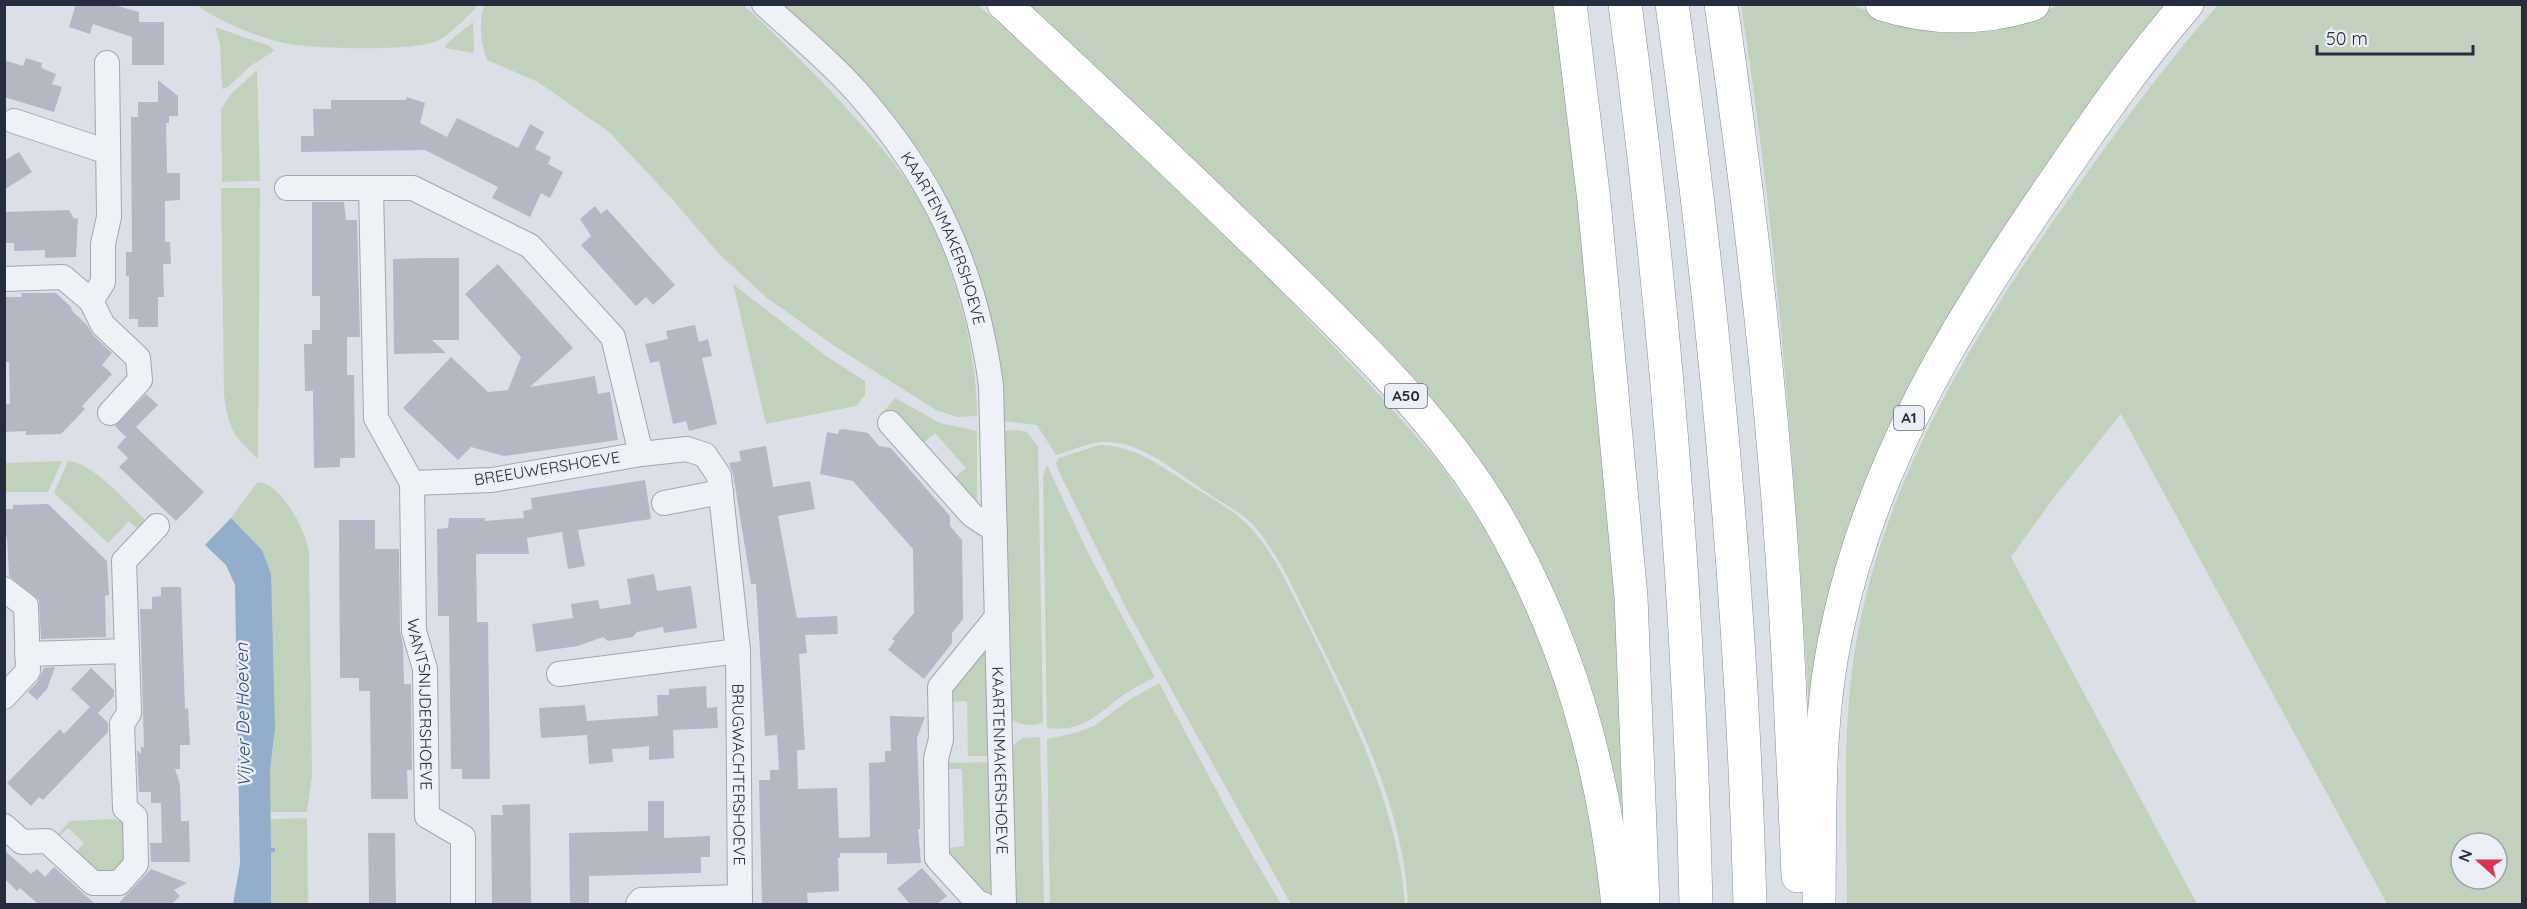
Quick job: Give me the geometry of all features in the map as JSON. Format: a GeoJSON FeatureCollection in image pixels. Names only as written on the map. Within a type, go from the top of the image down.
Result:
{"type":"FeatureCollection","features":[{"type":"Feature","properties":{"kind":"highway","name":"A50"},"geometry":{"type":"LineString","coordinates":[[1004,4],[1171,159],[1347,332],[1415,405],[1456,456],[1495,513],[1546,613],[1572,676],[1587,729],[1606,815],[1618,904]]}},
{"type":"Feature","properties":{"kind":"highway"},"geometry":{"type":"LineString","coordinates":[[1570,4],[1600,260],[1631,597],[1642,904]]}},
{"type":"Feature","properties":{"kind":"highway"},"geometry":{"type":"LineString","coordinates":[[1625,4],[1654,241],[1673,429],[1693,775],[1696,904]]}},
{"type":"Feature","properties":{"kind":"highway"},"geometry":{"type":"LineString","coordinates":[[1672,4],[1694,168],[1730,525],[1741,672],[1750,904]]}},
{"type":"Feature","properties":{"kind":"highway"},"geometry":{"type":"LineString","coordinates":[[1721,4],[1755,260],[1772,437],[1784,584],[1800,904]]}},
{"type":"Feature","properties":{"kind":"highway"},"geometry":{"type":"LineString","coordinates":[[1882,4],[1936,15],[1984,16],[2034,4]]}},
{"type":"Feature","properties":{"kind":"highway","name":"A1"},"geometry":{"type":"LineString","coordinates":[[1819,904],[1820,771],[1825,706],[1837,630],[1856,558],[1882,480],[1925,388],[2009,247],[2102,112],[2187,4]]}},
{"type":"Feature","properties":{"kind":"street","name":"KAARTENMAKERSHOEVE"},"geometry":{"type":"LineString","coordinates":[[764,4],[856,91],[919,176],[947,223],[963,264],[986,345],[991,384],[1004,904]]}},
{"type":"Feature","properties":{"kind":"street"},"geometry":{"type":"LineString","coordinates":[[91,301],[103,282],[103,244],[109,217],[107,63]]}},
{"type":"Feature","properties":{"kind":"street"},"geometry":{"type":"LineString","coordinates":[[14,121],[108,152]]}},
{"type":"Feature","properties":{"kind":"street","name":"BREEUWERSHOEVE"},"geometry":{"type":"LineString","coordinates":[[287,188],[413,188],[530,246],[613,337],[640,454],[492,480],[412,483]]}},
{"type":"Feature","properties":{"kind":"street"},"geometry":{"type":"LineString","coordinates":[[371,188],[376,418],[412,483]]}},
{"type":"Feature","properties":{"kind":"street"},"geometry":{"type":"LineString","coordinates":[[4,279],[63,277],[91,301],[103,325],[138,358],[140,380],[110,412]]}},
{"type":"Feature","properties":{"kind":"street"},"geometry":{"type":"LineString","coordinates":[[890,423],[972,515],[995,530]]}},
{"type":"Feature","properties":{"kind":"street","name":"BRUGWACHTERSHOEVE"},"geometry":{"type":"LineString","coordinates":[[638,904],[641,900],[740,901],[738,651],[719,476],[705,455],[687,449],[676,448],[640,454]]}},
{"type":"Feature","properties":{"kind":"street","name":"WANTSNIJDERSHOEVE"},"geometry":{"type":"LineString","coordinates":[[412,483],[414,631],[425,669],[427,816],[463,837],[463,904]]}},
{"type":"Feature","properties":{"kind":"street"},"geometry":{"type":"LineString","coordinates":[[664,503],[721,492]]}},
{"type":"Feature","properties":{"kind":"street"},"geometry":{"type":"LineString","coordinates":[[4,826],[22,842],[47,841],[93,883],[119,883],[136,864],[135,817],[125,808],[122,724],[129,713],[124,561],[157,526]]}},
{"type":"Feature","properties":{"kind":"street"},"geometry":{"type":"LineString","coordinates":[[4,589],[26,606],[28,671],[4,697]]}},
{"type":"Feature","properties":{"kind":"street"},"geometry":{"type":"LineString","coordinates":[[983,904],[978,903],[937,858],[936,759],[941,739],[940,687],[997,617]]}},
{"type":"Feature","properties":{"kind":"street"},"geometry":{"type":"LineString","coordinates":[[27,654],[127,651]]}},
{"type":"Feature","properties":{"kind":"street"},"geometry":{"type":"LineString","coordinates":[[559,674],[738,651]]}},
{"type":"Feature","properties":{"kind":"green space"},"geometry":{"type":"Polygon","coordinates":[[[197,5],[476,5],[474,10],[439,40],[410,46],[364,48],[316,47],[274,41],[226,22],[197,5]]]}},
{"type":"Feature","properties":{"kind":"green space"},"geometry":{"type":"Polygon","coordinates":[[[484,5],[743,5],[840,101],[910,186],[937,238],[958,296],[972,358],[977,416],[957,417],[936,410],[836,347],[767,298],[719,254],[673,200],[609,132],[538,82],[487,60],[481,32],[484,5]]]}},
{"type":"Feature","properties":{"kind":"green space"},"geometry":{"type":"Polygon","coordinates":[[[784,5],[978,5],[1068,84],[1242,250],[1376,391],[1437,460],[1489,534],[1541,637],[1577,744],[1604,904],[1408,904],[1405,868],[1398,833],[1375,763],[1346,696],[1295,591],[1265,540],[1241,514],[1163,462],[1137,448],[1102,442],[1056,455],[1037,425],[1004,421],[1003,385],[998,353],[983,292],[960,228],[933,171],[903,129],[871,92],[784,5]]]}},
{"type":"Feature","properties":{"kind":"green space"},"geometry":{"type":"Polygon","coordinates":[[[1016,5],[1554,5],[1587,261],[1620,652],[1627,805],[1614,806],[1493,501],[1016,5]]]}},
{"type":"Feature","properties":{"kind":"green space"},"geometry":{"type":"Polygon","coordinates":[[[1741,5],[1851,5],[1893,19],[2026,17],[2060,5],[2184,5],[1872,494],[1815,810],[1796,507],[1779,306],[1756,105],[1741,5]]]}},
{"type":"Feature","properties":{"kind":"green space"},"geometry":{"type":"Polygon","coordinates":[[[2218,5],[2522,5],[2522,904],[2387,904],[2121,414],[2055,496],[2011,557],[2197,904],[1847,904],[1846,771],[1852,671],[1871,578],[1889,520],[1938,408],[1968,354],[2033,250],[2159,75],[2218,5]]]}},
{"type":"Feature","properties":{"kind":"green space"},"geometry":{"type":"Polygon","coordinates":[[[473,22],[474,53],[445,48],[446,44],[473,22]]]}},
{"type":"Feature","properties":{"kind":"green space"},"geometry":{"type":"Polygon","coordinates":[[[215,27],[270,46],[274,51],[249,67],[228,87],[222,89],[220,44],[215,27]]]}},
{"type":"Feature","properties":{"kind":"green space"},"geometry":{"type":"Polygon","coordinates":[[[257,70],[260,181],[222,182],[221,109],[231,94],[257,70]]]}},
{"type":"Feature","properties":{"kind":"green space"},"geometry":{"type":"Polygon","coordinates":[[[221,188],[260,188],[258,459],[237,437],[227,416],[224,394],[221,188]]]}},
{"type":"Feature","properties":{"kind":"green space"},"geometry":{"type":"Polygon","coordinates":[[[733,284],[826,356],[865,381],[865,395],[856,406],[766,424],[733,284]]]}},
{"type":"Feature","properties":{"kind":"green space"},"geometry":{"type":"Polygon","coordinates":[[[895,398],[940,423],[977,431],[977,508],[952,480],[966,468],[935,433],[921,445],[885,410],[895,398]]]}},
{"type":"Feature","properties":{"kind":"green space"},"geometry":{"type":"Polygon","coordinates":[[[1001,431],[1027,432],[1038,446],[1043,723],[1030,725],[1011,719],[1001,431]]]}},
{"type":"Feature","properties":{"kind":"green space"},"geometry":{"type":"Polygon","coordinates":[[[1099,445],[1121,448],[1141,455],[1215,500],[1249,526],[1275,561],[1325,660],[1370,761],[1393,831],[1405,904],[1291,904],[1128,612],[1060,474],[1056,463],[1059,458],[1099,445]]]}},
{"type":"Feature","properties":{"kind":"green space"},"geometry":{"type":"Polygon","coordinates":[[[62,461],[48,492],[5,492],[5,463],[62,461]]]}},
{"type":"Feature","properties":{"kind":"green space"},"geometry":{"type":"Polygon","coordinates":[[[68,461],[90,469],[101,477],[151,526],[138,529],[129,521],[108,543],[54,493],[68,461]]]}},
{"type":"Feature","properties":{"kind":"green space"},"geometry":{"type":"Polygon","coordinates":[[[1047,465],[1088,553],[1155,677],[1126,693],[1088,721],[1070,728],[1059,729],[1047,728],[1043,476],[1047,465]]]}},
{"type":"Feature","properties":{"kind":"green space"},"geometry":{"type":"Polygon","coordinates":[[[260,482],[269,485],[285,500],[298,522],[309,552],[312,776],[307,812],[270,812],[270,770],[274,742],[262,550],[231,518],[256,484],[260,482]]]}},
{"type":"Feature","properties":{"kind":"green space"},"geometry":{"type":"Polygon","coordinates":[[[990,649],[992,756],[968,756],[967,701],[950,702],[949,687],[979,650],[990,649]]]}},
{"type":"Feature","properties":{"kind":"green space"},"geometry":{"type":"Polygon","coordinates":[[[1159,683],[1241,836],[1281,904],[1050,904],[1047,739],[1094,726],[1129,700],[1159,683]]]}},
{"type":"Feature","properties":{"kind":"green space"},"geometry":{"type":"Polygon","coordinates":[[[1040,737],[1044,904],[1012,904],[1008,750],[1022,738],[1040,737]]]}},
{"type":"Feature","properties":{"kind":"green space"},"geometry":{"type":"Polygon","coordinates":[[[992,762],[995,893],[980,893],[945,855],[947,848],[964,846],[962,769],[943,769],[943,763],[992,762]]]}},
{"type":"Feature","properties":{"kind":"green space"},"geometry":{"type":"Polygon","coordinates":[[[307,818],[308,904],[271,904],[271,851],[275,852],[271,848],[270,819],[307,818]]]}},
{"type":"Feature","properties":{"kind":"green space"},"geometry":{"type":"Polygon","coordinates":[[[116,819],[117,821],[128,821],[129,861],[115,876],[96,876],[75,853],[84,843],[68,828],[57,839],[55,837],[70,821],[116,819]]]}},
{"type":"Feature","properties":{"kind":"water","name":"Vijver De Hoeven"},"geometry":{"type":"Polygon","coordinates":[[[231,518],[262,550],[271,574],[275,730],[270,770],[271,848],[275,848],[275,852],[271,852],[271,904],[233,904],[240,864],[235,585],[226,565],[205,545],[231,518]]]}},
{"type":"Feature","properties":{"kind":"building"},"geometry":{"type":"Polygon","coordinates":[[[76,4],[110,4],[139,12],[139,22],[164,22],[164,65],[132,65],[132,37],[93,24],[90,34],[69,27],[76,4]]]}},
{"type":"Feature","properties":{"kind":"building"},"geometry":{"type":"Polygon","coordinates":[[[26,58],[42,63],[41,68],[56,74],[52,84],[62,87],[54,112],[4,97],[4,60],[23,66],[26,58]]]}},
{"type":"Feature","properties":{"kind":"building"},"geometry":{"type":"Polygon","coordinates":[[[158,80],[178,96],[178,116],[169,116],[169,123],[166,123],[167,173],[180,173],[180,200],[165,201],[165,242],[170,242],[171,264],[163,264],[164,297],[158,297],[158,327],[138,327],[138,319],[129,319],[129,276],[126,276],[126,252],[132,252],[131,117],[138,117],[138,102],[158,102],[158,80]]]}},
{"type":"Feature","properties":{"kind":"building"},"geometry":{"type":"Polygon","coordinates":[[[407,97],[425,103],[420,123],[447,137],[457,118],[518,148],[530,124],[544,132],[535,149],[551,157],[548,164],[563,172],[550,198],[541,193],[530,217],[492,198],[498,187],[425,150],[301,152],[301,136],[314,136],[313,109],[331,109],[331,100],[406,100],[407,97]]]}},
{"type":"Feature","properties":{"kind":"building"},"geometry":{"type":"Polygon","coordinates":[[[19,152],[32,172],[4,190],[4,161],[19,152]]]}},
{"type":"Feature","properties":{"kind":"building"},"geometry":{"type":"Polygon","coordinates":[[[312,202],[344,202],[346,220],[357,220],[360,337],[347,337],[347,375],[354,375],[355,458],[340,458],[340,467],[314,468],[313,391],[305,391],[304,344],[312,344],[312,330],[320,330],[320,296],[312,296],[312,202]]]}},
{"type":"Feature","properties":{"kind":"building"},"geometry":{"type":"Polygon","coordinates":[[[595,206],[601,214],[607,209],[675,285],[653,305],[646,297],[636,306],[581,245],[591,236],[580,219],[595,206]]]}},
{"type":"Feature","properties":{"kind":"building"},"geometry":{"type":"Polygon","coordinates":[[[69,210],[74,219],[78,218],[76,257],[45,258],[45,250],[14,251],[14,243],[4,243],[4,212],[69,210]]]}},
{"type":"Feature","properties":{"kind":"building"},"geometry":{"type":"Polygon","coordinates":[[[459,258],[459,340],[432,340],[446,353],[394,354],[393,259],[459,258]]]}},
{"type":"Feature","properties":{"kind":"building"},"geometry":{"type":"Polygon","coordinates":[[[498,264],[573,348],[530,387],[595,376],[598,394],[610,392],[618,440],[504,456],[471,447],[458,460],[403,408],[451,357],[488,392],[508,390],[521,357],[465,294],[498,264]]]}},
{"type":"Feature","properties":{"kind":"building"},"geometry":{"type":"Polygon","coordinates":[[[21,293],[56,293],[112,353],[102,365],[112,374],[82,406],[85,409],[61,434],[26,435],[26,431],[4,432],[4,404],[10,404],[9,362],[4,362],[4,297],[22,297],[21,293]]]}},
{"type":"Feature","properties":{"kind":"building"},"geometry":{"type":"Polygon","coordinates":[[[695,325],[699,342],[708,339],[712,356],[702,358],[717,424],[689,431],[686,421],[673,424],[659,361],[650,363],[645,344],[668,339],[666,331],[695,325]]]}},
{"type":"Feature","properties":{"kind":"building"},"geometry":{"type":"Polygon","coordinates":[[[146,394],[158,405],[136,427],[204,492],[176,521],[119,467],[128,458],[117,447],[126,437],[115,426],[146,394]]]}},
{"type":"Feature","properties":{"kind":"building"},"geometry":{"type":"Polygon","coordinates":[[[839,430],[868,433],[879,446],[891,448],[950,516],[950,526],[962,540],[963,619],[952,633],[952,643],[924,679],[888,650],[895,641],[892,639],[914,613],[913,549],[853,481],[820,474],[827,432],[838,434],[839,430]]]}},
{"type":"Feature","properties":{"kind":"building"},"geometry":{"type":"Polygon","coordinates":[[[766,446],[773,487],[810,481],[815,509],[778,516],[797,618],[837,616],[838,634],[805,635],[807,653],[799,654],[805,750],[797,750],[798,789],[837,788],[839,838],[870,837],[869,763],[885,762],[885,751],[891,751],[890,716],[925,717],[917,738],[920,814],[920,829],[918,829],[921,863],[887,864],[887,853],[840,853],[840,858],[838,858],[839,891],[807,893],[808,904],[762,904],[759,780],[770,780],[770,770],[779,770],[777,735],[765,736],[756,584],[751,584],[733,474],[729,463],[741,461],[739,451],[766,446]]]}},
{"type":"Feature","properties":{"kind":"building"},"geometry":{"type":"Polygon","coordinates":[[[645,480],[651,519],[578,530],[585,566],[568,569],[562,532],[527,538],[529,554],[476,554],[477,622],[488,622],[490,779],[462,779],[462,769],[451,769],[449,616],[438,616],[437,529],[448,528],[449,518],[485,518],[485,521],[524,518],[523,511],[532,509],[531,498],[645,480]]]}},
{"type":"Feature","properties":{"kind":"building"},"geometry":{"type":"Polygon","coordinates":[[[48,504],[107,561],[109,595],[105,596],[106,637],[41,639],[39,600],[9,576],[7,537],[4,537],[4,509],[13,509],[13,505],[48,504]]]}},
{"type":"Feature","properties":{"kind":"building"},"geometry":{"type":"Polygon","coordinates":[[[339,520],[375,520],[375,549],[399,549],[400,631],[403,645],[404,684],[411,684],[412,770],[407,770],[408,799],[371,799],[370,691],[359,691],[359,678],[340,678],[339,520]]]}},
{"type":"Feature","properties":{"kind":"building"},"geometry":{"type":"Polygon","coordinates":[[[654,574],[657,591],[691,586],[697,628],[664,633],[663,627],[637,632],[633,637],[608,641],[603,637],[578,646],[536,652],[532,624],[573,618],[571,604],[598,600],[600,609],[631,604],[627,579],[654,574]]]}},
{"type":"Feature","properties":{"kind":"building"},"geometry":{"type":"Polygon","coordinates":[[[161,587],[181,587],[185,709],[188,708],[190,745],[180,745],[180,769],[175,769],[180,784],[181,821],[189,821],[190,862],[151,862],[150,843],[162,843],[161,803],[151,803],[151,792],[139,792],[137,750],[141,754],[141,746],[144,748],[140,609],[152,609],[152,597],[161,596],[161,587]]]}},
{"type":"Feature","properties":{"kind":"building"},"geometry":{"type":"Polygon","coordinates":[[[55,667],[47,689],[37,700],[28,692],[38,681],[44,668],[55,667]]]}},
{"type":"Feature","properties":{"kind":"building"},"geometry":{"type":"Polygon","coordinates":[[[91,668],[114,690],[114,696],[98,713],[108,723],[108,732],[43,800],[39,797],[31,806],[7,783],[60,729],[64,734],[90,707],[71,689],[91,668]]]}},
{"type":"Feature","properties":{"kind":"building"},"geometry":{"type":"Polygon","coordinates":[[[706,686],[707,708],[717,707],[718,728],[673,730],[674,758],[649,760],[649,746],[612,749],[613,762],[589,764],[587,735],[541,738],[539,708],[585,705],[587,721],[658,716],[657,695],[669,695],[669,689],[706,686]]]}},
{"type":"Feature","properties":{"kind":"building"},"geometry":{"type":"Polygon","coordinates":[[[648,801],[664,801],[664,838],[710,836],[710,857],[701,857],[701,873],[589,876],[589,904],[570,904],[569,833],[648,831],[648,801]]]}},
{"type":"Feature","properties":{"kind":"building"},"geometry":{"type":"Polygon","coordinates":[[[530,804],[531,904],[492,903],[491,815],[503,815],[502,805],[530,804]]]}},
{"type":"Feature","properties":{"kind":"building"},"geometry":{"type":"Polygon","coordinates":[[[368,833],[395,833],[396,904],[369,904],[368,833]]]}},
{"type":"Feature","properties":{"kind":"building"},"geometry":{"type":"Polygon","coordinates":[[[4,850],[31,874],[37,869],[45,877],[54,867],[95,904],[38,904],[20,888],[17,891],[4,878],[4,850]]]}},
{"type":"Feature","properties":{"kind":"building"},"geometry":{"type":"Polygon","coordinates":[[[922,868],[947,896],[937,904],[910,904],[897,889],[922,868]]]}},
{"type":"Feature","properties":{"kind":"building"},"geometry":{"type":"Polygon","coordinates":[[[151,869],[187,883],[174,890],[180,896],[172,904],[118,904],[151,869]]]}}]}
